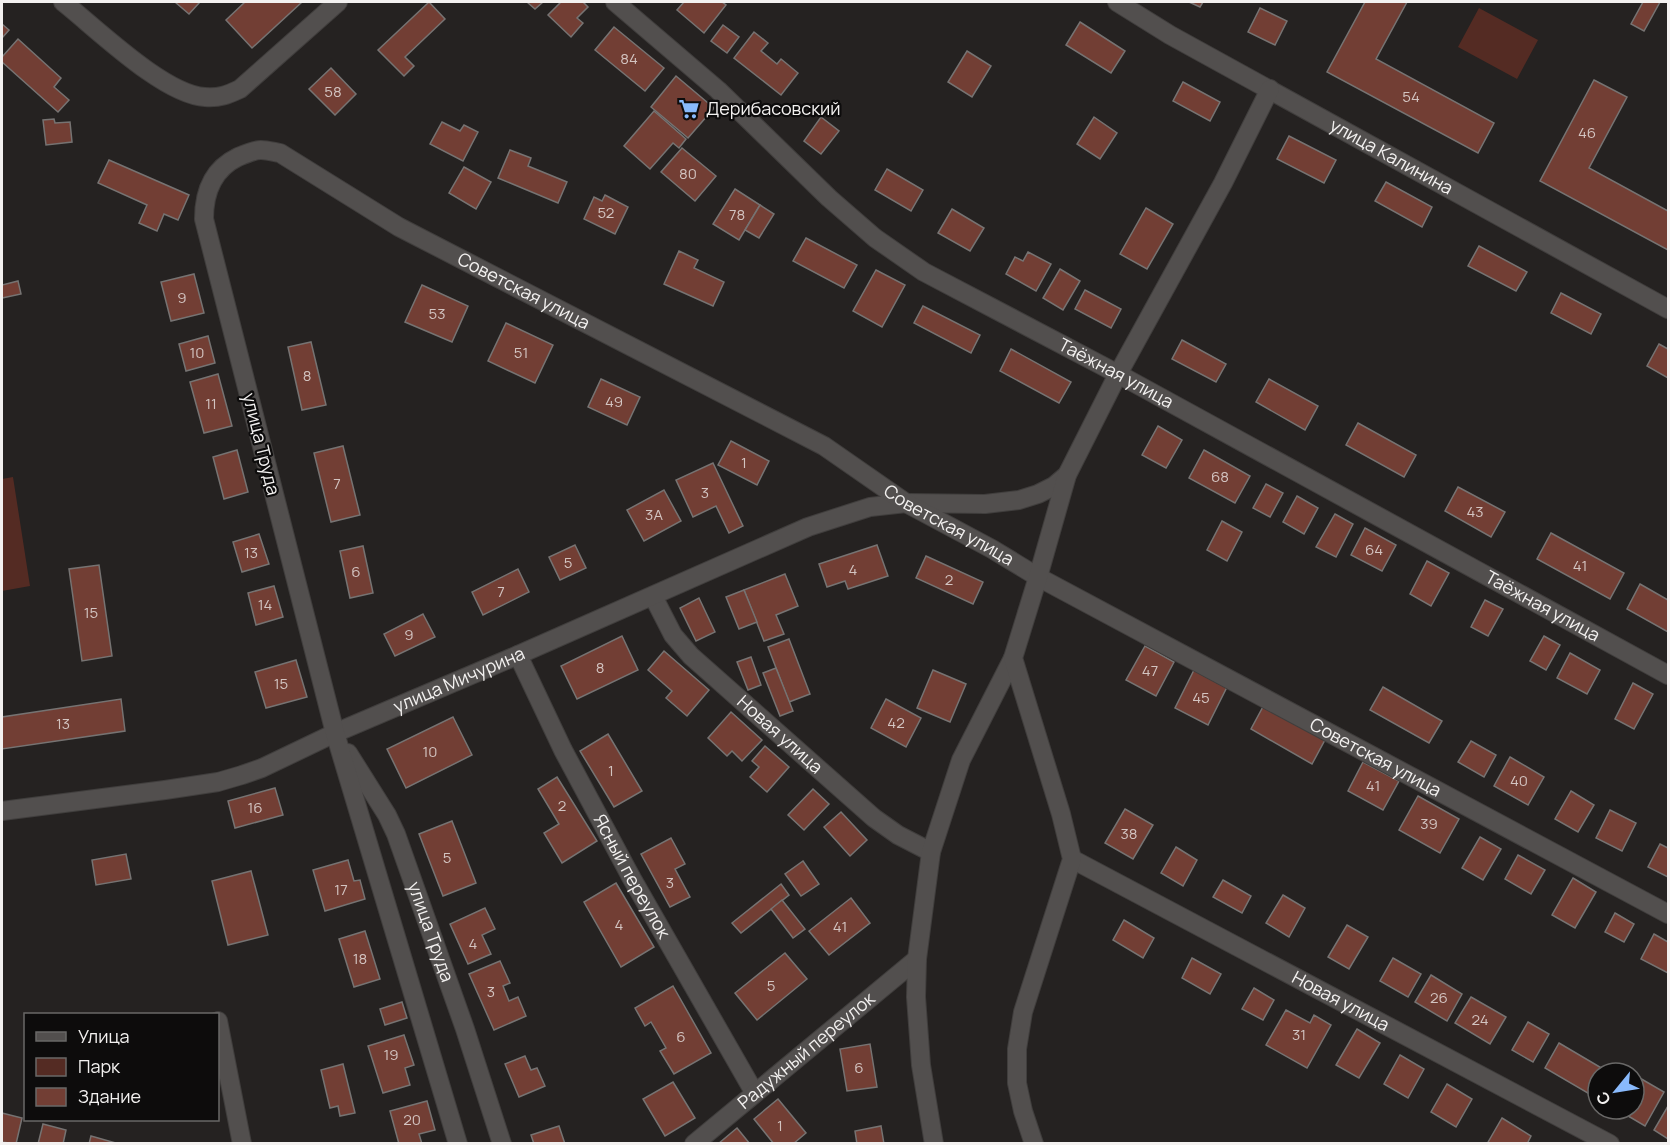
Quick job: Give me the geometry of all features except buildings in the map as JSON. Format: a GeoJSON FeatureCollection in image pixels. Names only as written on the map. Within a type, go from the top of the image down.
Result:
{"type":"FeatureCollection","features":[{"type":"Feature","properties":{"kind":"street"},"geometry":{"type":"LineString","coordinates":[[63,2],[143,68],[175,88],[202,98],[223,97],[240,89],[338,2]]}},
{"type":"Feature","properties":{"kind":"street","name":"Таёжная улица"},"geometry":{"type":"LineString","coordinates":[[615,2],[718,90],[829,198],[875,238],[924,272],[1118,374],[1668,675]]}},
{"type":"Feature","properties":{"kind":"street","name":"улица Калинина"},"geometry":{"type":"LineString","coordinates":[[1117,2],[1170,34],[1668,309]]}},
{"type":"Feature","properties":{"kind":"street"},"geometry":{"type":"LineString","coordinates":[[934,1143],[921,1065],[916,998],[917,959],[931,852],[961,760],[1013,657],[1067,475],[1118,374],[1222,183],[1270,89]]}},
{"type":"Feature","properties":{"kind":"street","name":"Советская улица"},"geometry":{"type":"LineString","coordinates":[[229,162],[244,154],[261,150],[280,153],[399,227],[824,446],[906,503],[992,549],[1038,578],[1668,914]]}},
{"type":"Feature","properties":{"kind":"street","name":"улица Труда"},"geometry":{"type":"LineString","coordinates":[[229,162],[218,171],[211,182],[204,202],[204,219],[335,733],[458,1143]]}},
{"type":"Feature","properties":{"kind":"street","name":"улица Мичурина"},"geometry":{"type":"LineString","coordinates":[[2,811],[218,782],[262,768],[335,733],[808,527],[870,507],[906,503],[986,504],[1019,500],[1054,486],[1067,475]]}},
{"type":"Feature","properties":{"kind":"street","name":"Новая улица"},"geometry":{"type":"LineString","coordinates":[[653,596],[673,635],[691,656],[874,818],[898,835],[931,852]]}},
{"type":"Feature","properties":{"kind":"street","name":"Ясный переулок"},"geometry":{"type":"LineString","coordinates":[[518,655],[563,750],[631,877],[754,1092]]}},
{"type":"Feature","properties":{"kind":"street"},"geometry":{"type":"LineString","coordinates":[[1013,657],[1072,858],[1023,1012],[1017,1049],[1017,1083],[1023,1111],[1034,1143]]}},
{"type":"Feature","properties":{"kind":"street","name":"улица Труда"},"geometry":{"type":"LineString","coordinates":[[335,733],[387,815],[396,834],[465,1029],[502,1143]]}},
{"type":"Feature","properties":{"kind":"street","name":"Новая улица"},"geometry":{"type":"LineString","coordinates":[[1072,858],[1610,1143]]}},
{"type":"Feature","properties":{"kind":"street","name":"Радужный переулок"},"geometry":{"type":"LineString","coordinates":[[694,1143],[917,959]]}},
{"type":"Feature","properties":{"kind":"street"},"geometry":{"type":"LineString","coordinates":[[219,1026],[242,1143]]}},
{"type":"Feature","properties":{"kind":"green space"},"geometry":{"type":"Polygon","coordinates":[[[1479,8],[1538,40],[1517,79],[1458,47],[1479,8]]]}},
{"type":"Feature","properties":{"kind":"green space"},"geometry":{"type":"Polygon","coordinates":[[[13,477],[30,586],[2,591],[2,479],[13,477]]]}},
{"type":"Feature","properties":{"kind":"place","name":"Дерибасовский"},"geometry":{"type":"Point","coordinates":[689,109]}}]}
